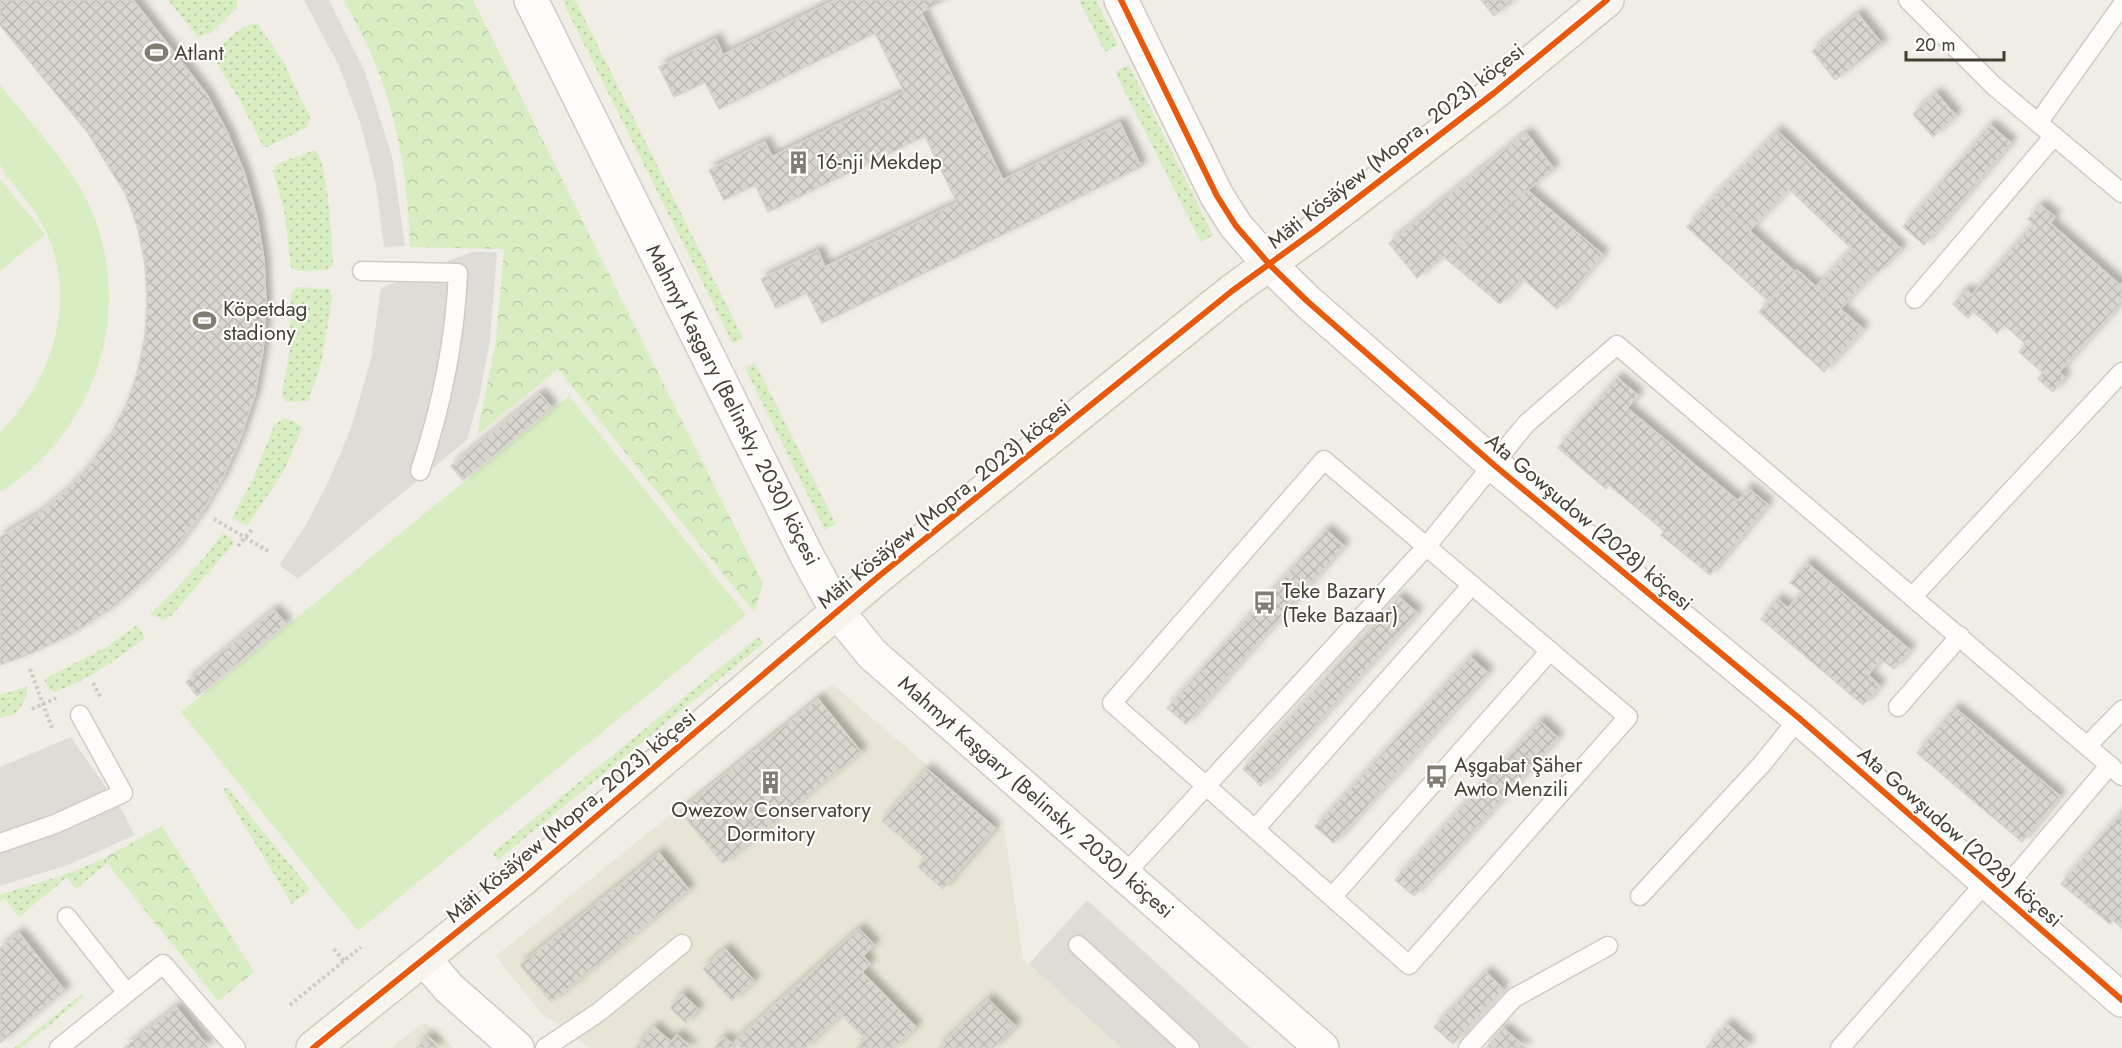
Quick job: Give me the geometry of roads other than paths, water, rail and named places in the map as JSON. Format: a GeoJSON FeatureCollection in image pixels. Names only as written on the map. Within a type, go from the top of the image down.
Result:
{"type":"FeatureCollection","features":[{"type":"Feature","properties":{"kind":"street","name":"Mahmyt Kaşgary (Belinsky, 2030) köçesi"},"geometry":{"type":"LineString","coordinates":[[531,0],[806,554],[837,611],[872,654],[1125,874],[1319,1047]]}},
{"type":"Feature","properties":{"kind":"street","name":"Mäti Kösäýew (Mopra, 2023) köçesi"},"geometry":{"type":"LineString","coordinates":[[313,1048],[425,960],[760,679],[837,611],[1232,291],[1270,265],[1494,93],[1607,0]]}},
{"type":"Feature","properties":{"kind":"street","name":"Ata Gowşudow (2028) köçesi"},"geometry":{"type":"LineString","coordinates":[[1129,3],[1217,196],[1236,226],[1270,265],[1494,465],[1798,718],[2122,1000]]}},
{"type":"Feature","properties":{"kind":"street"},"geometry":{"type":"LineString","coordinates":[[425,960],[449,988],[517,1048]]}},
{"type":"Feature","properties":{"kind":"lane"},"geometry":{"type":"LineString","coordinates":[[1912,2],[1994,86],[2122,193]]}},
{"type":"Feature","properties":{"kind":"lane"},"geometry":{"type":"LineString","coordinates":[[2038,123],[2122,5]]}},
{"type":"Feature","properties":{"kind":"lane"},"geometry":{"type":"LineString","coordinates":[[1915,299],[2054,136]]}},
{"type":"Feature","properties":{"kind":"lane"},"geometry":{"type":"LineString","coordinates":[[362,271],[458,273],[453,345],[445,388],[420,471]]}},
{"type":"Feature","properties":{"kind":"lane"},"geometry":{"type":"LineString","coordinates":[[1125,874],[1426,547],[1526,424],[1617,345],[1863,557],[1960,636],[2116,770],[1993,888],[1840,1048]]}},
{"type":"Feature","properties":{"kind":"lane"},"geometry":{"type":"LineString","coordinates":[[1912,596],[2122,372]]}},
{"type":"Feature","properties":{"kind":"lane"},"geometry":{"type":"LineString","coordinates":[[1324,460],[1472,585],[1628,717],[1409,965],[1112,703],[1324,460]]}},
{"type":"Feature","properties":{"kind":"lane"},"geometry":{"type":"LineString","coordinates":[[1255,829],[1472,585]]}},
{"type":"Feature","properties":{"kind":"lane"},"geometry":{"type":"LineString","coordinates":[[1898,707],[1960,636]]}},
{"type":"Feature","properties":{"kind":"lane"},"geometry":{"type":"LineString","coordinates":[[1332,897],[1551,651]]}},
{"type":"Feature","properties":{"kind":"lane"},"geometry":{"type":"LineString","coordinates":[[2087,746],[2122,710]]}},
{"type":"Feature","properties":{"kind":"lane"},"geometry":{"type":"LineString","coordinates":[[0,843],[55,824],[123,793],[80,715]]}},
{"type":"Feature","properties":{"kind":"lane"},"geometry":{"type":"LineString","coordinates":[[1640,896],[1762,764],[1798,718]]}},
{"type":"Feature","properties":{"kind":"lane"},"geometry":{"type":"LineString","coordinates":[[68,917],[127,993]]}},
{"type":"Feature","properties":{"kind":"lane"},"geometry":{"type":"LineString","coordinates":[[545,1048],[599,1012],[682,944]]}},
{"type":"Feature","properties":{"kind":"lane"},"geometry":{"type":"LineString","coordinates":[[1078,945],[1190,1048]]}},
{"type":"Feature","properties":{"kind":"lane"},"geometry":{"type":"LineString","coordinates":[[1468,1048],[1514,998],[1608,946]]}},
{"type":"Feature","properties":{"kind":"lane"},"geometry":{"type":"LineString","coordinates":[[59,1048],[163,964],[236,1048]]}},
{"type":"Feature","properties":{"kind":"place","name":"Atlant"},"geometry":{"type":"Point","coordinates":[156,53]}},
{"type":"Feature","properties":{"kind":"place","name":"16-nji Mekdep"},"geometry":{"type":"Point","coordinates":[798,162]}},
{"type":"Feature","properties":{"kind":"place","name":"Köpetdag stadiony"},"geometry":{"type":"Point","coordinates":[205,321]}},
{"type":"Feature","properties":{"kind":"place","name":"Teke Bazary (Teke Bazaar)"},"geometry":{"type":"Point","coordinates":[1264,603]}},
{"type":"Feature","properties":{"kind":"place","name":"Aşgabat Şäher Awto Menzili"},"geometry":{"type":"Point","coordinates":[1436,777]}},
{"type":"Feature","properties":{"kind":"place","name":"Owezow Conservatory Dormitory"},"geometry":{"type":"Point","coordinates":[771,782]}}]}
